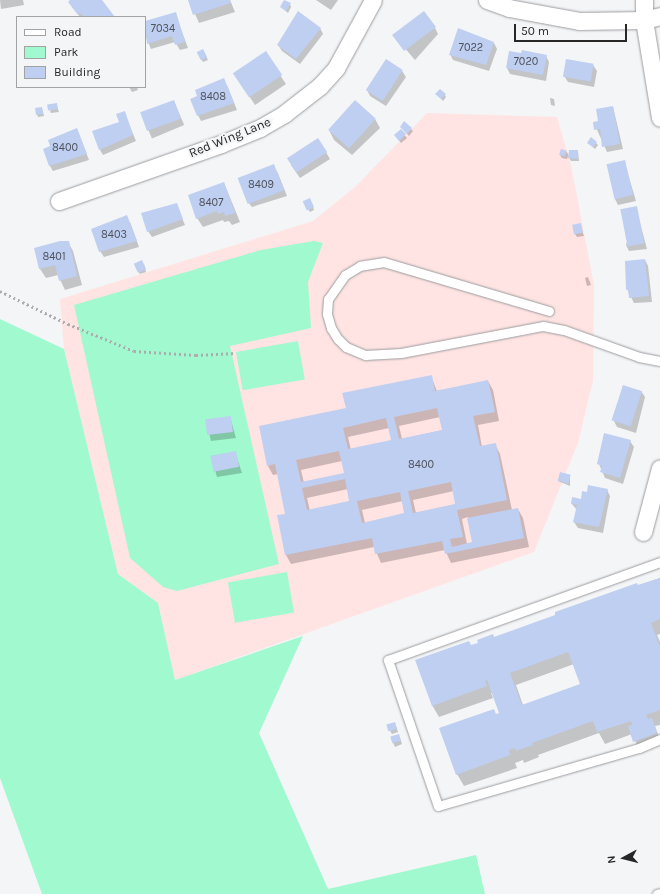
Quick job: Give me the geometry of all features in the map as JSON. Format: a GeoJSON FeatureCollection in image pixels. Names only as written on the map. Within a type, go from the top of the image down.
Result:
{"type":"FeatureCollection","features":[{"type":"Feature","properties":{"kind":"street","name":"Red Wing Lane"},"geometry":{"type":"LineString","coordinates":[[59,201],[221,144],[260,128],[284,114],[320,86],[336,68],[373,0]]}},
{"type":"Feature","properties":{"kind":"street"},"geometry":{"type":"LineString","coordinates":[[487,0],[509,8],[579,21],[652,18]]}},
{"type":"Feature","properties":{"kind":"street"},"geometry":{"type":"LineString","coordinates":[[644,0],[652,18],[660,118]]}},
{"type":"Feature","properties":{"kind":"street"},"geometry":{"type":"LineString","coordinates":[[643,532],[660,468]]}},
{"type":"Feature","properties":{"kind":"lane"},"geometry":{"type":"LineString","coordinates":[[548,311],[384,262],[360,266],[346,275],[328,299],[328,314],[331,328],[338,339],[346,347],[366,355],[401,353],[543,326],[564,330],[639,357],[660,361]]}},
{"type":"Feature","properties":{"kind":"lane"},"geometry":{"type":"LineString","coordinates":[[660,562],[388,660],[438,806],[639,748],[660,739]]}},
{"type":"Feature","properties":{"kind":"path"},"geometry":{"type":"LineString","coordinates":[[0,291],[68,324],[134,351],[196,355],[236,353]]}},
{"type":"Feature","properties":{"kind":"shaded area"},"geometry":{"type":"Polygon","coordinates":[[[427,113],[557,117],[571,165],[594,285],[593,381],[578,443],[534,552],[175,680],[158,603],[118,574],[64,349],[60,299],[313,221],[355,187],[427,113]]]}},
{"type":"Feature","properties":{"kind":"green space"},"geometry":{"type":"Polygon","coordinates":[[[314,241],[323,243],[308,282],[311,328],[230,346],[279,564],[177,591],[163,587],[130,558],[74,305],[261,250],[314,241]]]}},
{"type":"Feature","properties":{"kind":"green space"},"geometry":{"type":"Polygon","coordinates":[[[0,319],[64,349],[118,574],[158,603],[175,680],[303,636],[259,733],[328,889],[476,855],[485,894],[42,894],[0,778],[0,319]]]}},
{"type":"Feature","properties":{"kind":"green space"},"geometry":{"type":"Polygon","coordinates":[[[298,341],[305,379],[243,390],[236,352],[298,341]]]}},
{"type":"Feature","properties":{"kind":"green space"},"geometry":{"type":"Polygon","coordinates":[[[287,572],[294,612],[235,623],[228,582],[287,572]]]}},
{"type":"Feature","properties":{"kind":"building"},"geometry":{"type":"Polygon","coordinates":[[[70,0],[102,0],[114,16],[83,16],[80,13],[78,15],[68,2],[70,0]]]}},
{"type":"Feature","properties":{"kind":"building"},"geometry":{"type":"Polygon","coordinates":[[[188,0],[229,0],[231,3],[193,15],[188,0]]]}},
{"type":"Feature","properties":{"kind":"building"},"geometry":{"type":"Polygon","coordinates":[[[284,0],[291,3],[286,11],[280,7],[284,0]]]}},
{"type":"Feature","properties":{"kind":"building"},"geometry":{"type":"Polygon","coordinates":[[[298,11],[321,28],[296,59],[277,45],[298,11]]]}},
{"type":"Feature","properties":{"kind":"building"},"geometry":{"type":"Polygon","coordinates":[[[424,11],[436,27],[404,51],[392,35],[424,11]]]}},
{"type":"Feature","properties":{"kind":"building"},"geometry":{"type":"Polygon","coordinates":[[[176,12],[185,42],[175,45],[172,36],[147,44],[146,21],[176,12]]]}},
{"type":"Feature","properties":{"kind":"building"},"geometry":{"type":"Polygon","coordinates":[[[458,28],[494,42],[486,65],[449,55],[458,28]]]}},
{"type":"Feature","properties":{"kind":"building"},"geometry":{"type":"Polygon","coordinates":[[[203,49],[207,57],[201,60],[197,52],[203,49]]]}},
{"type":"Feature","properties":{"kind":"building"},"geometry":{"type":"Polygon","coordinates":[[[522,50],[547,55],[543,75],[506,68],[509,51],[521,53],[522,50]]]}},
{"type":"Feature","properties":{"kind":"building"},"geometry":{"type":"Polygon","coordinates":[[[266,51],[282,75],[249,97],[233,73],[266,51]]]}},
{"type":"Feature","properties":{"kind":"building"},"geometry":{"type":"Polygon","coordinates":[[[386,59],[403,70],[383,101],[366,90],[386,59]]]}},
{"type":"Feature","properties":{"kind":"building"},"geometry":{"type":"Polygon","coordinates":[[[566,59],[594,64],[590,82],[563,77],[566,59]]]}},
{"type":"Feature","properties":{"kind":"building"},"geometry":{"type":"Polygon","coordinates":[[[224,78],[234,103],[197,116],[190,99],[197,96],[195,90],[224,78]]]}},
{"type":"Feature","properties":{"kind":"building"},"geometry":{"type":"Polygon","coordinates":[[[440,89],[446,94],[441,99],[435,94],[440,89]]]}},
{"type":"Feature","properties":{"kind":"building"},"geometry":{"type":"Polygon","coordinates":[[[174,100],[181,119],[147,131],[140,112],[174,100]]]}},
{"type":"Feature","properties":{"kind":"building"},"geometry":{"type":"Polygon","coordinates":[[[355,100],[376,119],[349,148],[328,130],[355,100]]]}},
{"type":"Feature","properties":{"kind":"building"},"geometry":{"type":"Polygon","coordinates":[[[57,103],[58,109],[48,110],[47,105],[57,103]]]}},
{"type":"Feature","properties":{"kind":"building"},"geometry":{"type":"Polygon","coordinates":[[[613,106],[620,144],[602,147],[600,129],[594,130],[593,122],[598,121],[596,109],[613,106]]]}},
{"type":"Feature","properties":{"kind":"building"},"geometry":{"type":"Polygon","coordinates":[[[42,107],[43,114],[36,115],[35,108],[42,107]]]}},
{"type":"Feature","properties":{"kind":"building"},"geometry":{"type":"Polygon","coordinates":[[[125,111],[133,135],[99,150],[92,131],[119,122],[116,114],[125,111]]]}},
{"type":"Feature","properties":{"kind":"building"},"geometry":{"type":"Polygon","coordinates":[[[404,121],[412,128],[407,134],[400,127],[404,121]]]}},
{"type":"Feature","properties":{"kind":"building"},"geometry":{"type":"Polygon","coordinates":[[[77,128],[87,154],[49,166],[43,149],[50,146],[48,140],[77,128]]]}},
{"type":"Feature","properties":{"kind":"building"},"geometry":{"type":"Polygon","coordinates":[[[401,129],[406,134],[399,141],[394,135],[401,129]]]}},
{"type":"Feature","properties":{"kind":"building"},"geometry":{"type":"Polygon","coordinates":[[[591,137],[597,142],[593,147],[587,143],[591,137]]]}},
{"type":"Feature","properties":{"kind":"building"},"geometry":{"type":"Polygon","coordinates":[[[318,138],[327,152],[296,172],[287,158],[318,138]]]}},
{"type":"Feature","properties":{"kind":"building"},"geometry":{"type":"Polygon","coordinates":[[[561,149],[567,151],[565,157],[559,155],[561,149]]]}},
{"type":"Feature","properties":{"kind":"building"},"geometry":{"type":"Polygon","coordinates":[[[569,150],[578,150],[578,159],[568,158],[569,150]]]}},
{"type":"Feature","properties":{"kind":"building"},"geometry":{"type":"Polygon","coordinates":[[[625,160],[633,195],[615,199],[606,164],[625,160]]]}},
{"type":"Feature","properties":{"kind":"building"},"geometry":{"type":"Polygon","coordinates":[[[274,164],[284,190],[248,204],[238,178],[274,164]]]}},
{"type":"Feature","properties":{"kind":"building"},"geometry":{"type":"Polygon","coordinates":[[[224,182],[235,213],[225,216],[224,212],[218,214],[217,211],[196,219],[188,195],[224,182]]]}},
{"type":"Feature","properties":{"kind":"building"},"geometry":{"type":"Polygon","coordinates":[[[310,198],[314,207],[307,210],[303,201],[310,198]]]}},
{"type":"Feature","properties":{"kind":"building"},"geometry":{"type":"Polygon","coordinates":[[[177,203],[183,219],[147,232],[141,213],[177,203]]]}},
{"type":"Feature","properties":{"kind":"building"},"geometry":{"type":"Polygon","coordinates":[[[637,206],[644,243],[628,247],[620,209],[637,206]]]}},
{"type":"Feature","properties":{"kind":"building"},"geometry":{"type":"Polygon","coordinates":[[[127,215],[137,241],[99,252],[91,229],[127,215]]]}},
{"type":"Feature","properties":{"kind":"building"},"geometry":{"type":"Polygon","coordinates":[[[581,223],[583,233],[574,235],[572,225],[581,223]]]}},
{"type":"Feature","properties":{"kind":"building"},"geometry":{"type":"Polygon","coordinates":[[[60,241],[69,241],[77,276],[59,281],[55,265],[39,269],[34,248],[60,241]]]}},
{"type":"Feature","properties":{"kind":"building"},"geometry":{"type":"Polygon","coordinates":[[[645,259],[649,296],[629,298],[628,289],[626,290],[625,261],[645,259]]]}},
{"type":"Feature","properties":{"kind":"building"},"geometry":{"type":"Polygon","coordinates":[[[142,260],[146,269],[138,273],[134,264],[142,260]]]}},
{"type":"Feature","properties":{"kind":"building"},"geometry":{"type":"Polygon","coordinates":[[[432,375],[435,391],[488,380],[495,412],[473,416],[480,446],[496,443],[507,500],[457,510],[463,537],[450,539],[452,547],[472,542],[467,518],[518,508],[524,538],[445,554],[442,541],[375,554],[372,538],[285,555],[277,515],[285,514],[275,464],[267,466],[259,426],[346,408],[342,393],[432,375]],[[437,408],[394,417],[399,439],[442,430],[437,408]],[[386,418],[343,428],[348,449],[391,440],[386,418]],[[339,451],[296,460],[301,482],[344,473],[339,451]],[[345,479],[302,488],[307,510],[349,501],[345,479]],[[451,482],[408,491],[413,513],[455,504],[451,482]],[[400,492],[357,501],[362,523],[404,513],[400,492]]]}},
{"type":"Feature","properties":{"kind":"building"},"geometry":{"type":"Polygon","coordinates":[[[623,385],[642,391],[631,426],[612,420],[623,385]]]}},
{"type":"Feature","properties":{"kind":"building"},"geometry":{"type":"Polygon","coordinates":[[[231,416],[233,432],[207,435],[205,419],[231,416]]]}},
{"type":"Feature","properties":{"kind":"building"},"geometry":{"type":"Polygon","coordinates":[[[604,433],[631,440],[620,478],[600,472],[602,466],[597,464],[604,433]]]}},
{"type":"Feature","properties":{"kind":"building"},"geometry":{"type":"Polygon","coordinates":[[[236,451],[239,467],[214,472],[210,456],[236,451]]]}},
{"type":"Feature","properties":{"kind":"building"},"geometry":{"type":"Polygon","coordinates":[[[560,472],[571,475],[568,484],[558,481],[560,472]]]}},
{"type":"Feature","properties":{"kind":"building"},"geometry":{"type":"Polygon","coordinates":[[[588,485],[608,489],[599,527],[573,522],[577,505],[571,504],[572,497],[581,499],[582,491],[587,492],[588,485]]]}},
{"type":"Feature","properties":{"kind":"building"},"geometry":{"type":"Polygon","coordinates":[[[660,578],[660,619],[651,623],[660,647],[660,710],[646,715],[648,719],[652,718],[657,733],[633,742],[628,726],[632,725],[631,721],[597,732],[593,721],[532,743],[533,745],[516,751],[515,748],[509,750],[510,755],[456,775],[439,728],[494,709],[496,714],[499,713],[487,680],[485,681],[487,686],[432,706],[415,660],[469,641],[471,645],[478,643],[477,640],[493,634],[494,637],[555,615],[555,612],[637,583],[638,585],[660,578]],[[568,652],[510,673],[522,705],[580,684],[568,652]]]}},
{"type":"Feature","properties":{"kind":"building"},"geometry":{"type":"Polygon","coordinates":[[[395,722],[397,729],[388,731],[386,724],[395,722]]]}},
{"type":"Feature","properties":{"kind":"building"},"geometry":{"type":"Polygon","coordinates":[[[399,734],[401,741],[392,743],[390,736],[399,734]]]}}]}
